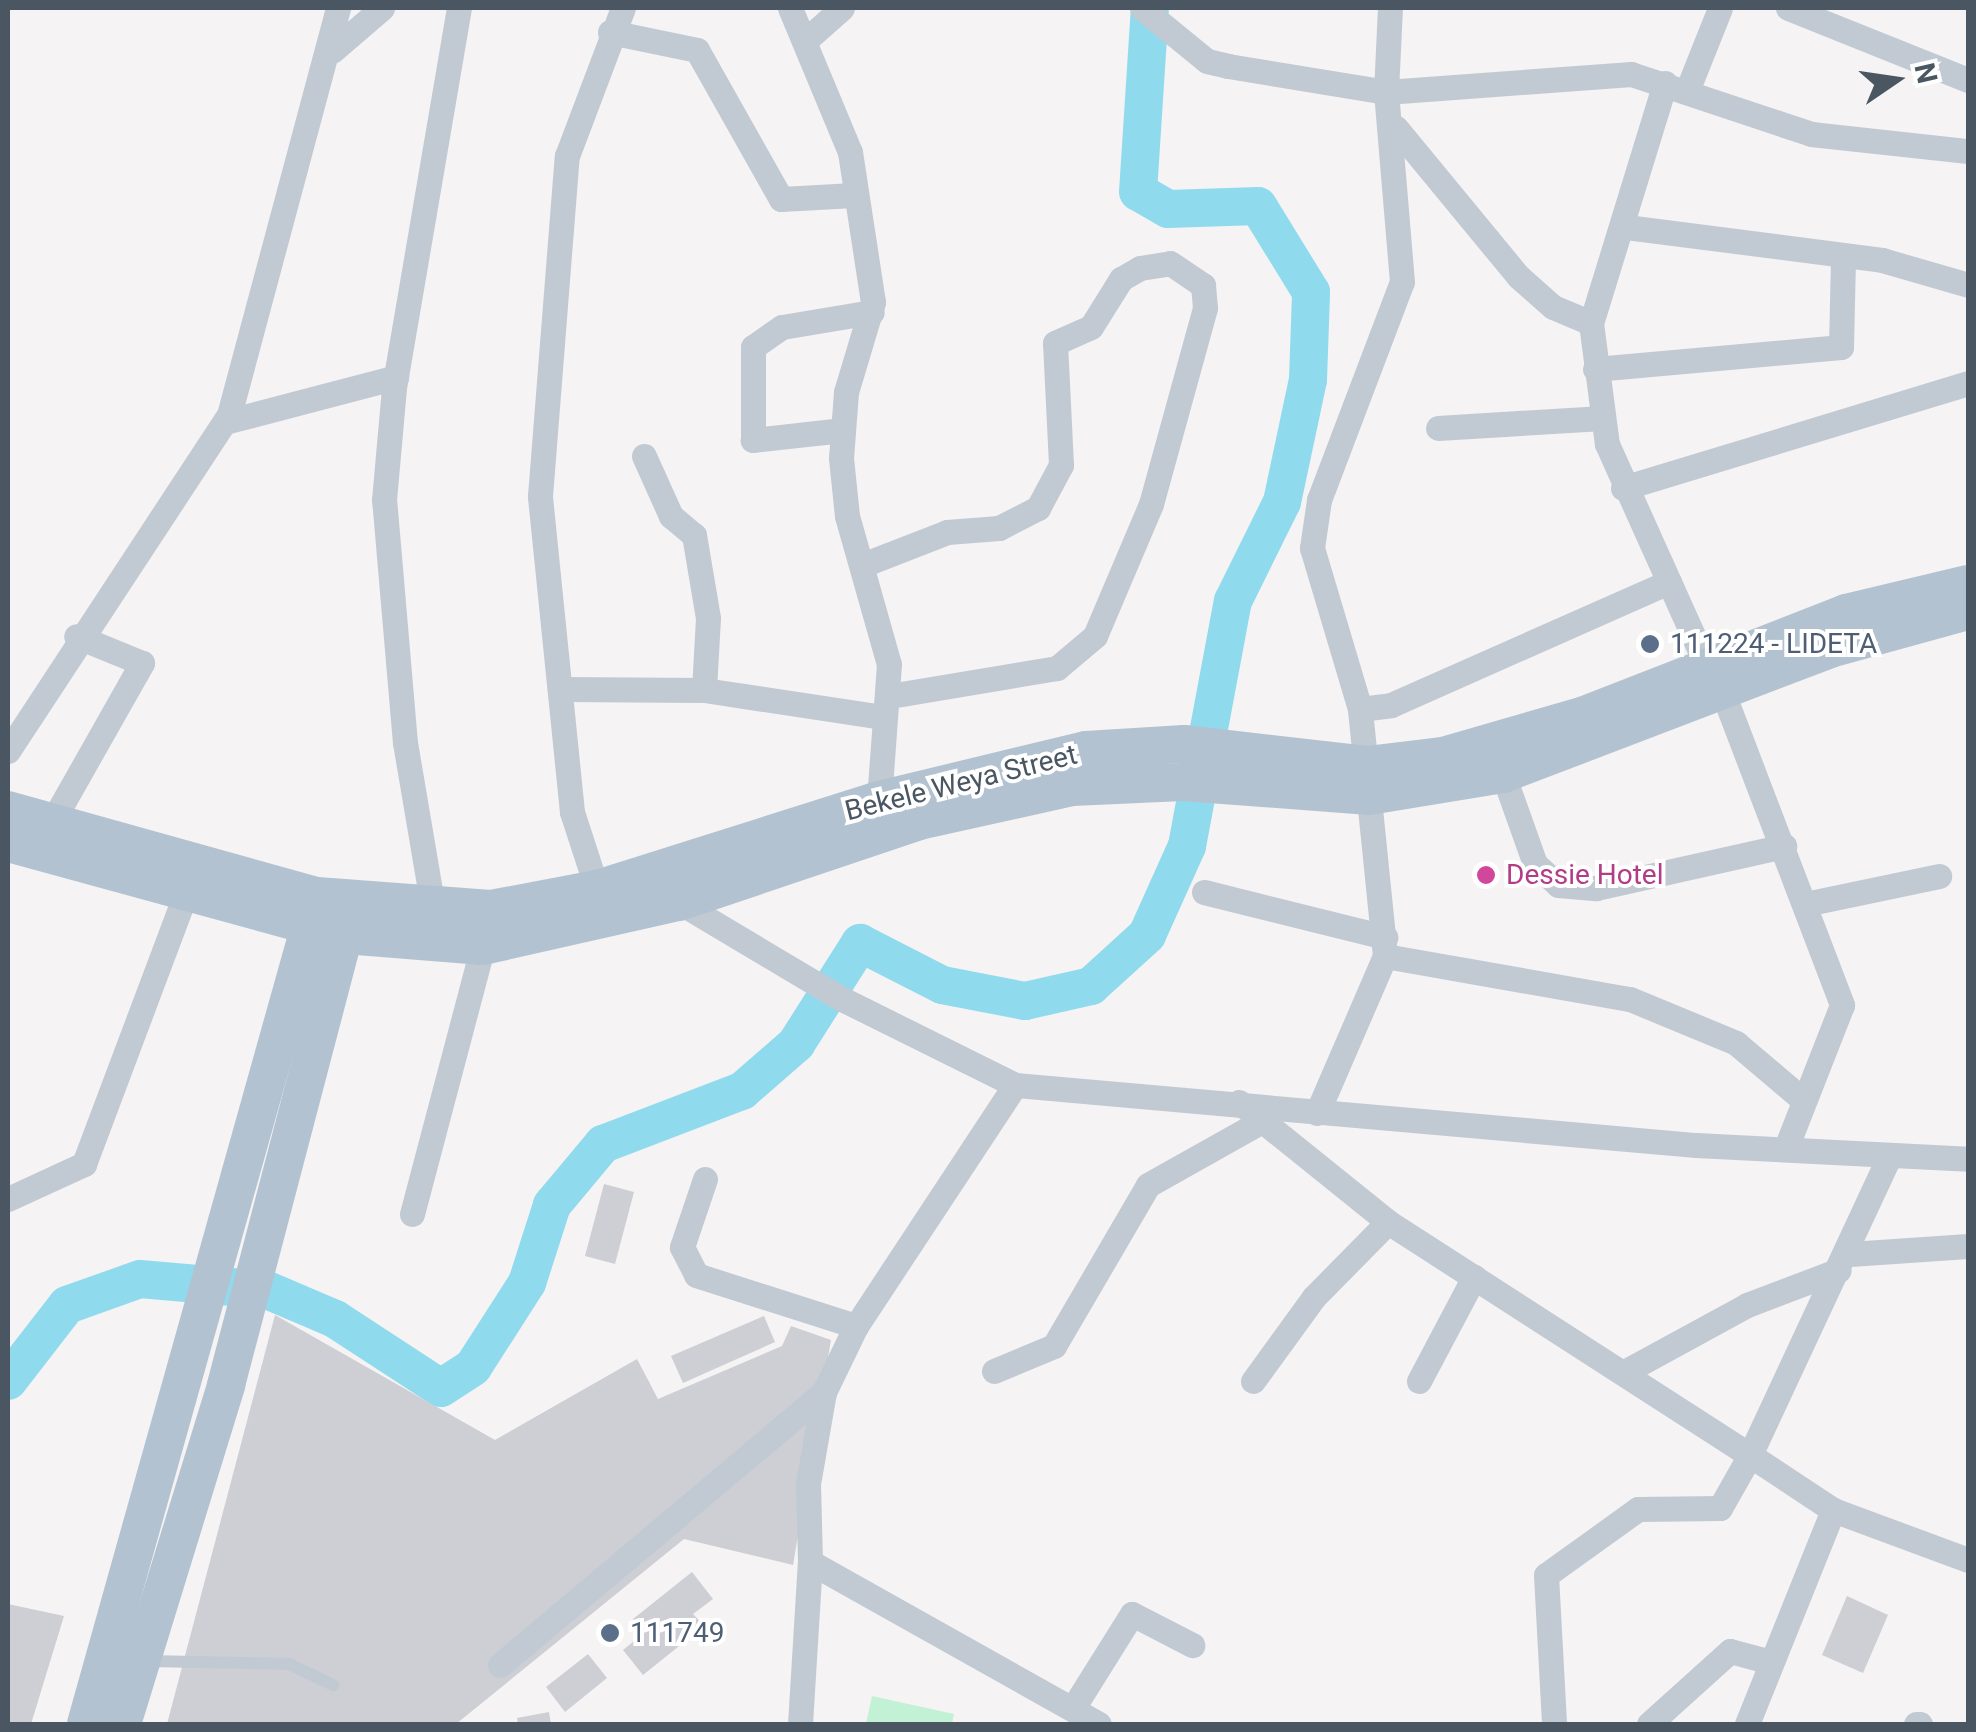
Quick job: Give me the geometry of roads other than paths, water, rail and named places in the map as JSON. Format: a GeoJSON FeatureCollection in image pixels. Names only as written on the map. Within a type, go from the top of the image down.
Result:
{"type":"FeatureCollection","features":[{"type":"Feature","properties":{"kind":"main road","name":"Bekele Weya Street"},"geometry":{"type":"LineString","coordinates":[[8,810],[332,915],[432,908],[491,909],[597,889],[879,800],[1086,750],[1197,745],[1368,781],[1715,679],[1846,614],[1968,584]]}},
{"type":"Feature","properties":{"kind":"main road"},"geometry":{"type":"LineString","coordinates":[[8,844],[251,909],[332,915],[388,941],[484,946],[679,902],[976,805],[1072,786],[1368,781],[1504,774],[1715,679],[1968,611]]}},
{"type":"Feature","properties":{"kind":"main road"},"geometry":{"type":"LineString","coordinates":[[251,909],[314,989]]}},
{"type":"Feature","properties":{"kind":"main road"},"geometry":{"type":"LineString","coordinates":[[86,1724],[128,1658],[260,1263],[332,915]]}},
{"type":"Feature","properties":{"kind":"main road"},"geometry":{"type":"LineString","coordinates":[[122,1724],[128,1658],[218,1270],[314,989],[388,941]]}},
{"type":"Feature","properties":{"kind":"street"},"geometry":{"type":"LineString","coordinates":[[8,751],[76,636],[225,422],[332,51],[338,8]]}},
{"type":"Feature","properties":{"kind":"street"},"geometry":{"type":"LineString","coordinates":[[332,51],[382,8]]}},
{"type":"Feature","properties":{"kind":"street"},"geometry":{"type":"LineString","coordinates":[[432,908],[405,744],[384,500],[396,377],[459,8]]}},
{"type":"Feature","properties":{"kind":"street"},"geometry":{"type":"LineString","coordinates":[[597,889],[572,812],[540,496],[545,363],[567,156],[610,32],[623,8]]}},
{"type":"Feature","properties":{"kind":"street"},"geometry":{"type":"LineString","coordinates":[[790,8],[850,152],[872,312],[843,430],[847,516],[885,630],[886,707],[879,800]]}},
{"type":"Feature","properties":{"kind":"street"},"geometry":{"type":"LineString","coordinates":[[806,40],[842,8]]}},
{"type":"Feature","properties":{"kind":"street"},"geometry":{"type":"LineString","coordinates":[[1317,1113],[1385,947],[1360,709],[1315,580],[1312,522],[1402,282],[1396,128],[1386,92],[1390,8]]}},
{"type":"Feature","properties":{"kind":"street"},"geometry":{"type":"LineString","coordinates":[[1720,8],[1676,87],[1590,323],[1603,418],[1622,488],[1715,679],[1810,903],[1842,1005],[1786,1148]]}},
{"type":"Feature","properties":{"kind":"street"},"geometry":{"type":"LineString","coordinates":[[1788,8],[1968,80]]}},
{"type":"Feature","properties":{"kind":"street"},"geometry":{"type":"LineString","coordinates":[[1146,11],[1207,61],[1386,92],[1596,70],[1676,87],[1811,134],[1968,151]]}},
{"type":"Feature","properties":{"kind":"street"},"geometry":{"type":"LineString","coordinates":[[610,32],[697,50],[781,199],[854,195]]}},
{"type":"Feature","properties":{"kind":"street"},"geometry":{"type":"LineString","coordinates":[[1396,128],[1519,277],[1553,307],[1590,323]]}},
{"type":"Feature","properties":{"kind":"street"},"geometry":{"type":"LineString","coordinates":[[1626,227],[1843,257],[1968,285]]}},
{"type":"Feature","properties":{"kind":"street"},"geometry":{"type":"LineString","coordinates":[[1595,369],[1836,349],[1844,340],[1843,257]]}},
{"type":"Feature","properties":{"kind":"street"},"geometry":{"type":"LineString","coordinates":[[561,689],[704,690],[886,707],[1057,668],[1095,636],[1151,504],[1205,308],[1203,285],[1170,264],[1140,268],[1121,279],[1091,327],[1056,343],[1061,465],[1038,508],[999,528],[947,532],[865,564]]}},
{"type":"Feature","properties":{"kind":"street"},"geometry":{"type":"LineString","coordinates":[[843,430],[753,440],[753,348],[782,327],[872,312]]}},
{"type":"Feature","properties":{"kind":"street"},"geometry":{"type":"LineString","coordinates":[[225,422],[396,377]]}},
{"type":"Feature","properties":{"kind":"street"},"geometry":{"type":"LineString","coordinates":[[1622,488],[1968,383]]}},
{"type":"Feature","properties":{"kind":"street"},"geometry":{"type":"LineString","coordinates":[[1438,428],[1603,418]]}},
{"type":"Feature","properties":{"kind":"street"},"geometry":{"type":"LineString","coordinates":[[644,456],[671,516],[694,536],[708,618],[704,690]]}},
{"type":"Feature","properties":{"kind":"street"},"geometry":{"type":"LineString","coordinates":[[1360,709],[1391,705],[1670,582]]}},
{"type":"Feature","properties":{"kind":"street"},"geometry":{"type":"LineString","coordinates":[[52,822],[142,663],[76,636]]}},
{"type":"Feature","properties":{"kind":"street"},"geometry":{"type":"LineString","coordinates":[[1504,774],[1535,864],[1558,884],[1596,888],[1784,846]]}},
{"type":"Feature","properties":{"kind":"street"},"geometry":{"type":"LineString","coordinates":[[1810,903],[1939,876]]}},
{"type":"Feature","properties":{"kind":"street"},"geometry":{"type":"LineString","coordinates":[[1204,892],[1385,947],[1630,999],[1736,1043],[1802,1100]]}},
{"type":"Feature","properties":{"kind":"street"},"geometry":{"type":"LineString","coordinates":[[8,1199],[84,1164],[186,893]]}},
{"type":"Feature","properties":{"kind":"street"},"geometry":{"type":"LineString","coordinates":[[679,902],[814,983],[1015,1085],[1235,1099],[1317,1113],[1786,1148],[1888,1160],[1968,1159]]}},
{"type":"Feature","properties":{"kind":"street"},"geometry":{"type":"LineString","coordinates":[[412,1214],[484,946]]}},
{"type":"Feature","properties":{"kind":"street"},"geometry":{"type":"LineString","coordinates":[[800,1724],[810,1562],[808,1484],[824,1392],[856,1326],[1015,1085]]}},
{"type":"Feature","properties":{"kind":"street"},"geometry":{"type":"LineString","coordinates":[[1235,1099],[1388,1222],[1628,1370],[1833,1510],[1968,1560]]}},
{"type":"Feature","properties":{"kind":"street"},"geometry":{"type":"LineString","coordinates":[[994,1372],[1054,1346],[1148,1185],[1264,1120]]}},
{"type":"Feature","properties":{"kind":"street"},"geometry":{"type":"LineString","coordinates":[[1554,1724],[1546,1575],[1638,1508],[1720,1508],[1750,1456],[1845,1262],[1888,1160]]}},
{"type":"Feature","properties":{"kind":"street"},"geometry":{"type":"LineString","coordinates":[[705,1179],[682,1247],[696,1275],[856,1326]]}},
{"type":"Feature","properties":{"kind":"street"},"geometry":{"type":"LineString","coordinates":[[1253,1381],[1314,1297],[1388,1222]]}},
{"type":"Feature","properties":{"kind":"street"},"geometry":{"type":"LineString","coordinates":[[1628,1370],[1747,1305],[1845,1262],[1968,1246]]}},
{"type":"Feature","properties":{"kind":"street"},"geometry":{"type":"LineString","coordinates":[[1419,1380],[1474,1277]]}},
{"type":"Feature","properties":{"kind":"street"},"geometry":{"type":"LineString","coordinates":[[500,1665],[824,1392]]}},
{"type":"Feature","properties":{"kind":"street"},"geometry":{"type":"LineString","coordinates":[[1747,1724],[1768,1662],[1833,1510]]}},
{"type":"Feature","properties":{"kind":"street"},"geometry":{"type":"LineString","coordinates":[[810,1562],[1099,1724]]}},
{"type":"Feature","properties":{"kind":"street"},"geometry":{"type":"LineString","coordinates":[[1073,1708],[1132,1614],[1192,1645]]}},
{"type":"Feature","properties":{"kind":"street"},"geometry":{"type":"LineString","coordinates":[[1650,1724],[1730,1651],[1768,1662]]}},
{"type":"Feature","properties":{"kind":"lane"},"geometry":{"type":"LineString","coordinates":[[128,1658],[289,1664],[333,1685]]}},
{"type":"Feature","properties":{"kind":"waterway"},"geometry":{"type":"LineString","coordinates":[[8,1381],[67,1305],[140,1279],[267,1290],[335,1319],[441,1388],[473,1367],[527,1283],[552,1205],[603,1144],[742,1091],[796,1044],[860,943],[942,985],[1025,1001],[1091,986],[1147,935],[1187,846],[1233,601],[1282,502],[1308,380],[1311,292],[1258,206],[1168,209],[1138,192],[1150,8]]}},
{"type":"Feature","properties":{"kind":"place","name":"111224 - LIDETA"},"geometry":{"type":"Point","coordinates":[1650,644]}},
{"type":"Feature","properties":{"kind":"place","name":"Dessie Hotel"},"geometry":{"type":"Point","coordinates":[1486,875]}},
{"type":"Feature","properties":{"kind":"place","name":"111749"},"geometry":{"type":"Point","coordinates":[610,1633]}}]}
